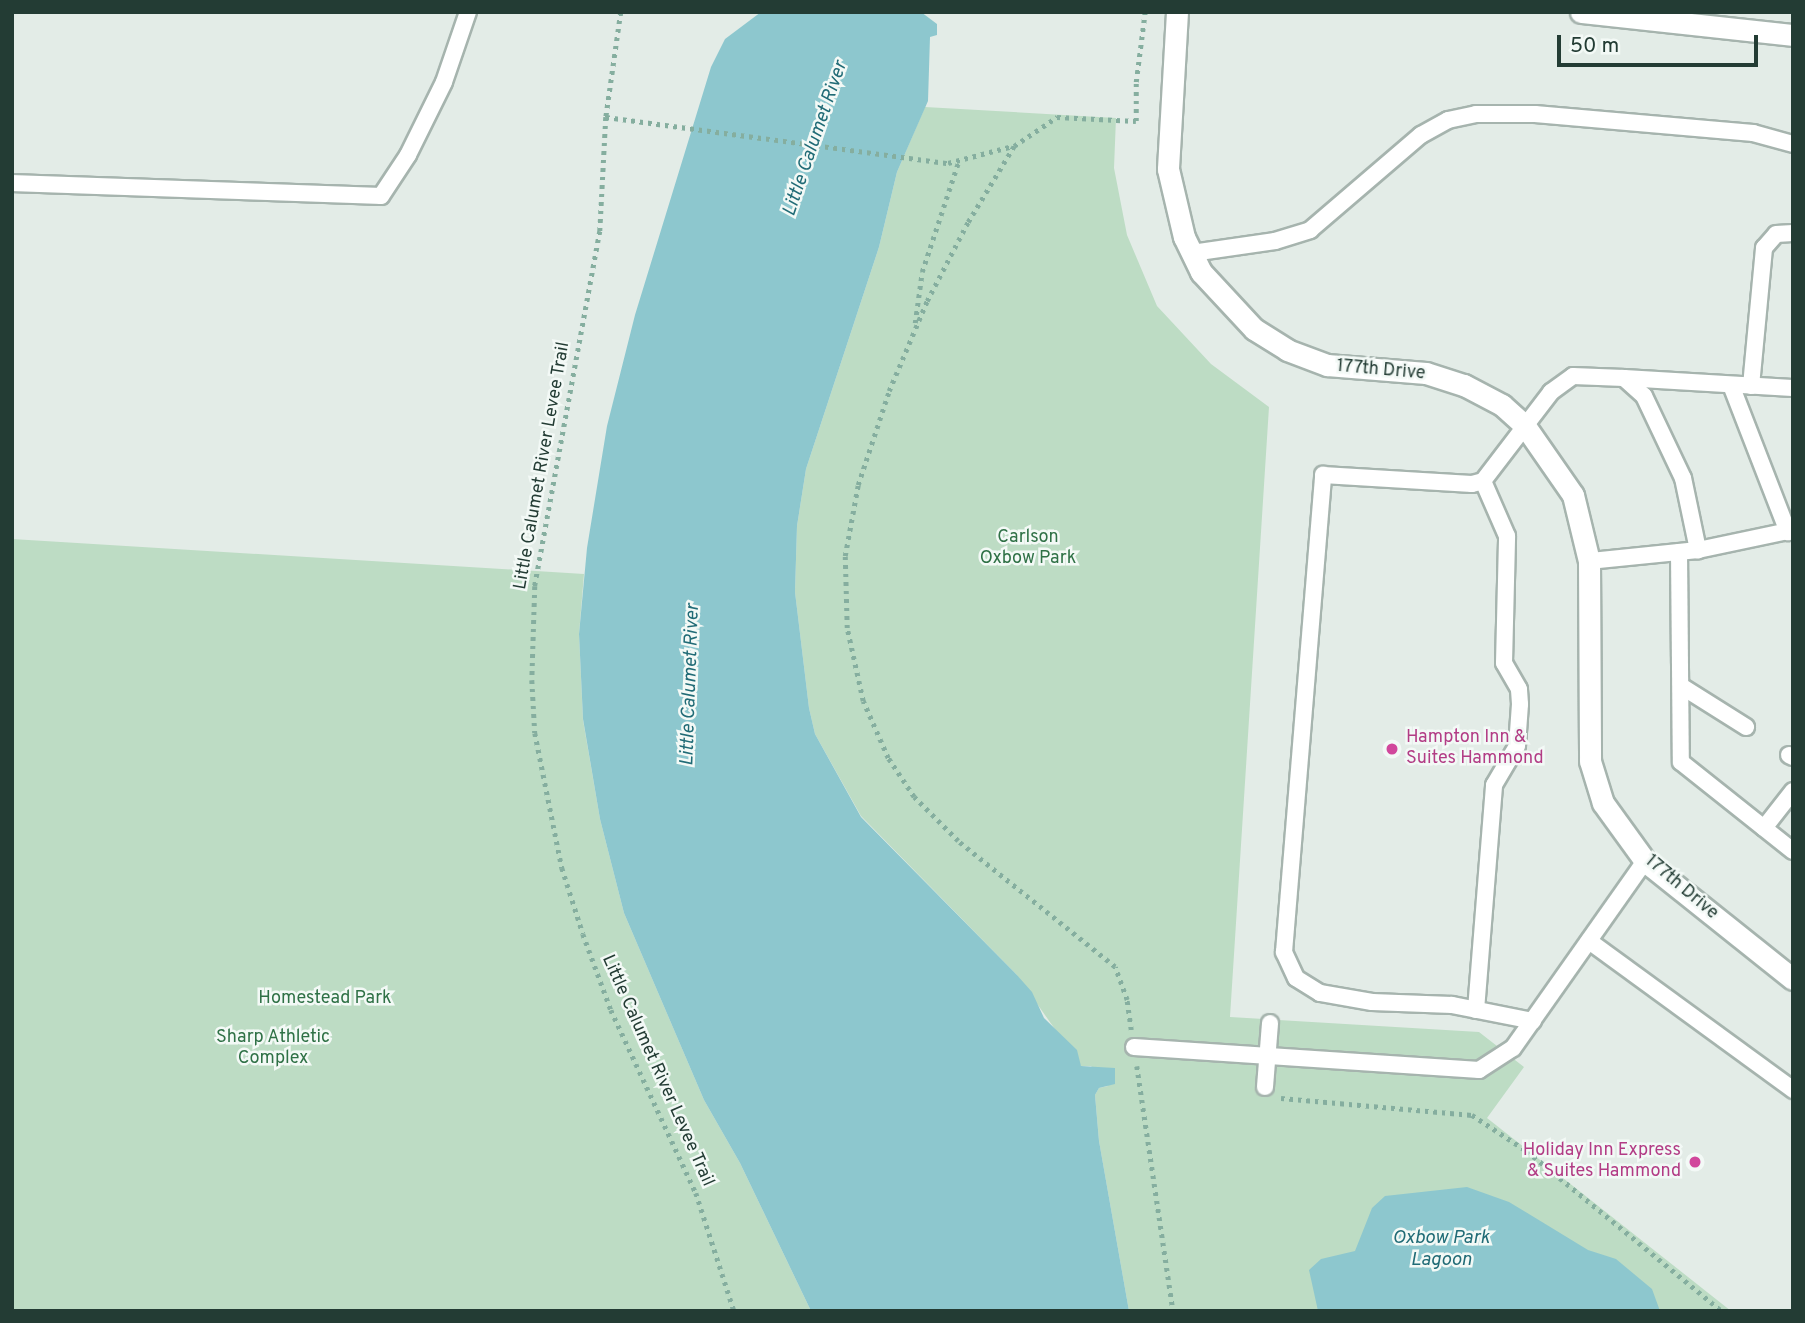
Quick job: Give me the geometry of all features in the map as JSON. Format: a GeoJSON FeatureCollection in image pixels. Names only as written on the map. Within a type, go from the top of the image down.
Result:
{"type":"FeatureCollection","features":[{"type":"Feature","properties":{"kind":"street","name":"177th Drive"},"geometry":{"type":"LineString","coordinates":[[1177,12],[1168,169],[1174,205],[1192,253],[1225,302],[1254,329],[1287,350],[1327,365],[1426,373],[1464,385],[1502,405],[1525,426],[1573,495],[1589,561],[1590,761],[1603,803],[1645,861],[1793,979]]}},
{"type":"Feature","properties":{"kind":"street"},"geometry":{"type":"LineString","coordinates":[[1581,12],[1793,34]]}},
{"type":"Feature","properties":{"kind":"lane"},"geometry":{"type":"LineString","coordinates":[[12,183],[381,196],[408,155],[444,82],[468,12]]}},
{"type":"Feature","properties":{"kind":"lane"},"geometry":{"type":"LineString","coordinates":[[1192,253],[1275,241],[1310,230],[1422,135],[1448,120],[1476,114],[1535,114],[1753,133],[1793,144]]}},
{"type":"Feature","properties":{"kind":"lane"},"geometry":{"type":"LineString","coordinates":[[1751,386],[1763,248],[1776,234],[1793,233]]}},
{"type":"Feature","properties":{"kind":"lane"},"geometry":{"type":"LineString","coordinates":[[1532,1021],[1476,1010],[1320,993],[1296,978],[1284,953],[1323,475],[1453,483],[1483,481],[1552,392],[1573,376],[1793,388]]}},
{"type":"Feature","properties":{"kind":"lane"},"geometry":{"type":"LineString","coordinates":[[1624,378],[1644,396],[1683,478],[1698,550]]}},
{"type":"Feature","properties":{"kind":"lane"},"geometry":{"type":"LineString","coordinates":[[1589,561],[1698,550],[1790,531],[1731,385]]}},
{"type":"Feature","properties":{"kind":"lane"},"geometry":{"type":"LineString","coordinates":[[1476,1010],[1494,785],[1517,746],[1520,704],[1519,689],[1504,663],[1507,536],[1483,481]]}},
{"type":"Feature","properties":{"kind":"lane"},"geometry":{"type":"LineString","coordinates":[[1679,552],[1681,762],[1793,851]]}},
{"type":"Feature","properties":{"kind":"lane"},"geometry":{"type":"LineString","coordinates":[[1681,686],[1746,727]]}},
{"type":"Feature","properties":{"kind":"lane"},"geometry":{"type":"LineString","coordinates":[[1764,828],[1793,791]]}},
{"type":"Feature","properties":{"kind":"lane"},"geometry":{"type":"LineString","coordinates":[[1134,1047],[1234,1050],[1268,1058],[1465,1072],[1503,1058],[1645,861]]}},
{"type":"Feature","properties":{"kind":"lane"},"geometry":{"type":"LineString","coordinates":[[1589,941],[1793,1090]]}},
{"type":"Feature","properties":{"kind":"lane"},"geometry":{"type":"LineString","coordinates":[[1265,1087],[1270,1023]]}},
{"type":"Feature","properties":{"kind":"path","name":"Little Calumet River Levee Trail"},"geometry":{"type":"LineString","coordinates":[[621,12],[606,117],[600,231],[535,586],[531,680],[536,733],[556,842],[583,934],[611,1010],[696,1193],[734,1311]]}},
{"type":"Feature","properties":{"kind":"path"},"geometry":{"type":"LineString","coordinates":[[606,117],[948,163],[1014,146],[1057,117],[1136,121],[1136,82],[1145,12]]}},
{"type":"Feature","properties":{"kind":"path"},"geometry":{"type":"LineString","coordinates":[[1014,146],[968,222],[914,330],[858,485],[845,556],[847,628],[863,701],[888,758],[914,797],[958,841],[1115,967],[1127,1000],[1174,1311]]}},
{"type":"Feature","properties":{"kind":"path"},"geometry":{"type":"LineString","coordinates":[[914,330],[922,272],[959,160]]}},
{"type":"Feature","properties":{"kind":"path"},"geometry":{"type":"LineString","coordinates":[[1265,1087],[1267,1097],[1472,1115],[1527,1151],[1722,1311]]}},
{"type":"Feature","properties":{"kind":"green space","name":"Carlson Oxbow Park"},"geometry":{"type":"Polygon","coordinates":[[[925,107],[1116,118],[1114,168],[1127,235],[1157,306],[1211,364],[1269,407],[1230,1017],[1479,1032],[1524,1067],[1487,1118],[1731,1311],[1129,1311],[1099,1141],[1095,1095],[1099,1088],[1108,1086],[1091,1066],[1081,1066],[1016,974],[861,816],[815,734],[809,708],[795,592],[797,526],[806,469],[879,247],[897,172],[925,107]]]}},
{"type":"Feature","properties":{"kind":"green space","name":"Homestead Park"},"geometry":{"type":"Polygon","coordinates":[[[12,539],[584,574],[579,634],[583,720],[600,819],[624,913],[704,1100],[740,1163],[811,1311],[12,1311],[12,539]]]}},
{"type":"Feature","properties":{"kind":"water","name":"Little Calumet River"},"geometry":{"type":"Polygon","coordinates":[[[761,12],[921,12],[937,24],[937,35],[930,37],[928,101],[897,172],[879,247],[806,469],[797,526],[795,592],[809,708],[815,734],[861,817],[1032,992],[1044,1018],[1077,1050],[1081,1066],[1115,1068],[1115,1084],[1099,1088],[1095,1095],[1099,1141],[1129,1311],[811,1311],[740,1163],[704,1100],[624,913],[600,819],[583,719],[579,634],[587,548],[607,426],[635,315],[711,67],[725,39],[761,12]]]}},
{"type":"Feature","properties":{"kind":"water","name":"Oxbow Park Lagoon"},"geometry":{"type":"Polygon","coordinates":[[[1467,1187],[1509,1202],[1588,1250],[1616,1259],[1652,1289],[1660,1311],[1318,1311],[1309,1270],[1321,1259],[1355,1251],[1372,1208],[1385,1196],[1467,1187]]]}},
{"type":"Feature","properties":{"kind":"place","name":"Hampton Inn & Suites Hammond"},"geometry":{"type":"Point","coordinates":[1392,749]}},
{"type":"Feature","properties":{"kind":"place","name":"Holiday Inn Express & Suites Hammond"},"geometry":{"type":"Point","coordinates":[1695,1162]}},
{"type":"Feature","properties":{"kind":"park label","name":"Sharp Athletic Complex"},"geometry":{"type":"Point","coordinates":[273,1049]}}]}
